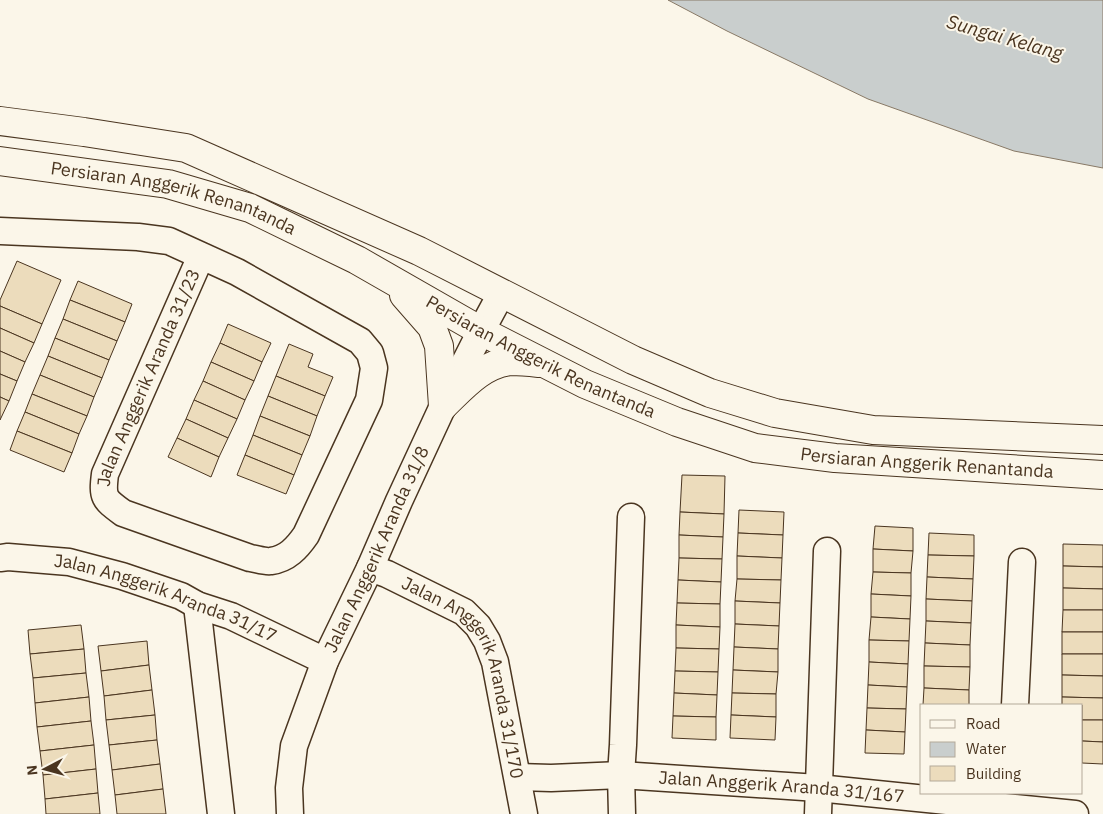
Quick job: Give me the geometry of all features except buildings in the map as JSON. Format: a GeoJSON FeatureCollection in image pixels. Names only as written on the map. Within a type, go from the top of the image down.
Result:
{"type":"FeatureCollection","features":[{"type":"Feature","properties":{"kind":"main road","name":"Persiaran Anggerik Renantanda"},"geometry":{"type":"LineString","coordinates":[[0,121],[186,148],[418,251],[642,364],[710,393],[774,413],[873,430],[1103,440]]}},
{"type":"Feature","properties":{"kind":"main road","name":"Persiaran Anggerik Renantanda"},"geometry":{"type":"LineString","coordinates":[[0,161],[168,184],[250,208],[387,276],[540,363],[585,384],[650,410],[754,448],[835,458],[1103,475]]}},
{"type":"Feature","properties":{"kind":"main road"},"geometry":{"type":"LineString","coordinates":[[387,276],[432,327],[439,346],[443,406]]}},
{"type":"Feature","properties":{"kind":"main road"},"geometry":{"type":"LineString","coordinates":[[443,406],[470,380],[487,368],[510,361],[540,363]]}},
{"type":"Feature","properties":{"kind":"street"},"geometry":{"type":"LineString","coordinates":[[0,231],[138,237],[169,242],[200,256]]}},
{"type":"Feature","properties":{"kind":"street","name":"Jalan Anggerik Aranda 31/23"},"geometry":{"type":"LineString","coordinates":[[200,256],[237,272],[351,335],[360,341],[370,353],[374,368],[369,400],[306,535],[296,549],[285,556],[270,561],[250,558],[123,513],[108,502],[103,491],[104,474],[200,256]]}},
{"type":"Feature","properties":{"kind":"street","name":"Jalan Anggerik Aranda 31/8"},"geometry":{"type":"LineString","coordinates":[[290,814],[289,788],[294,746],[325,661],[370,568],[443,406],[501,294]]}},
{"type":"Feature","properties":{"kind":"street"},"geometry":{"type":"LineString","coordinates":[[622,814],[621,775],[631,517]]}},
{"type":"Feature","properties":{"kind":"street"},"geometry":{"type":"LineString","coordinates":[[818,814],[827,551]]}},
{"type":"Feature","properties":{"kind":"street","name":"Jalan Anggerik Aranda 31/17"},"geometry":{"type":"LineString","coordinates":[[0,558],[69,562],[122,576],[181,596],[197,605],[231,616],[325,661]]}},
{"type":"Feature","properties":{"kind":"street"},"geometry":{"type":"LineString","coordinates":[[1015,704],[1022,562]]}},
{"type":"Feature","properties":{"kind":"street","name":"Jalan Anggerik Aranda 31/170"},"geometry":{"type":"LineString","coordinates":[[370,568],[387,574],[464,612],[478,626],[487,641],[494,662],[524,814]]}},
{"type":"Feature","properties":{"kind":"street"},"geometry":{"type":"LineString","coordinates":[[197,605],[221,814]]}},
{"type":"Feature","properties":{"kind":"street","name":"Jalan Anggerik Aranda 31/167"},"geometry":{"type":"LineString","coordinates":[[518,777],[551,778],[621,775],[818,788],[1010,805],[1075,814]]}},
{"type":"Feature","properties":{"kind":"water","name":"Sungai Kelang"},"geometry":{"type":"Polygon","coordinates":[[[668,0],[1103,0],[1103,168],[1014,151],[868,99],[727,31],[668,0]]]}}]}
